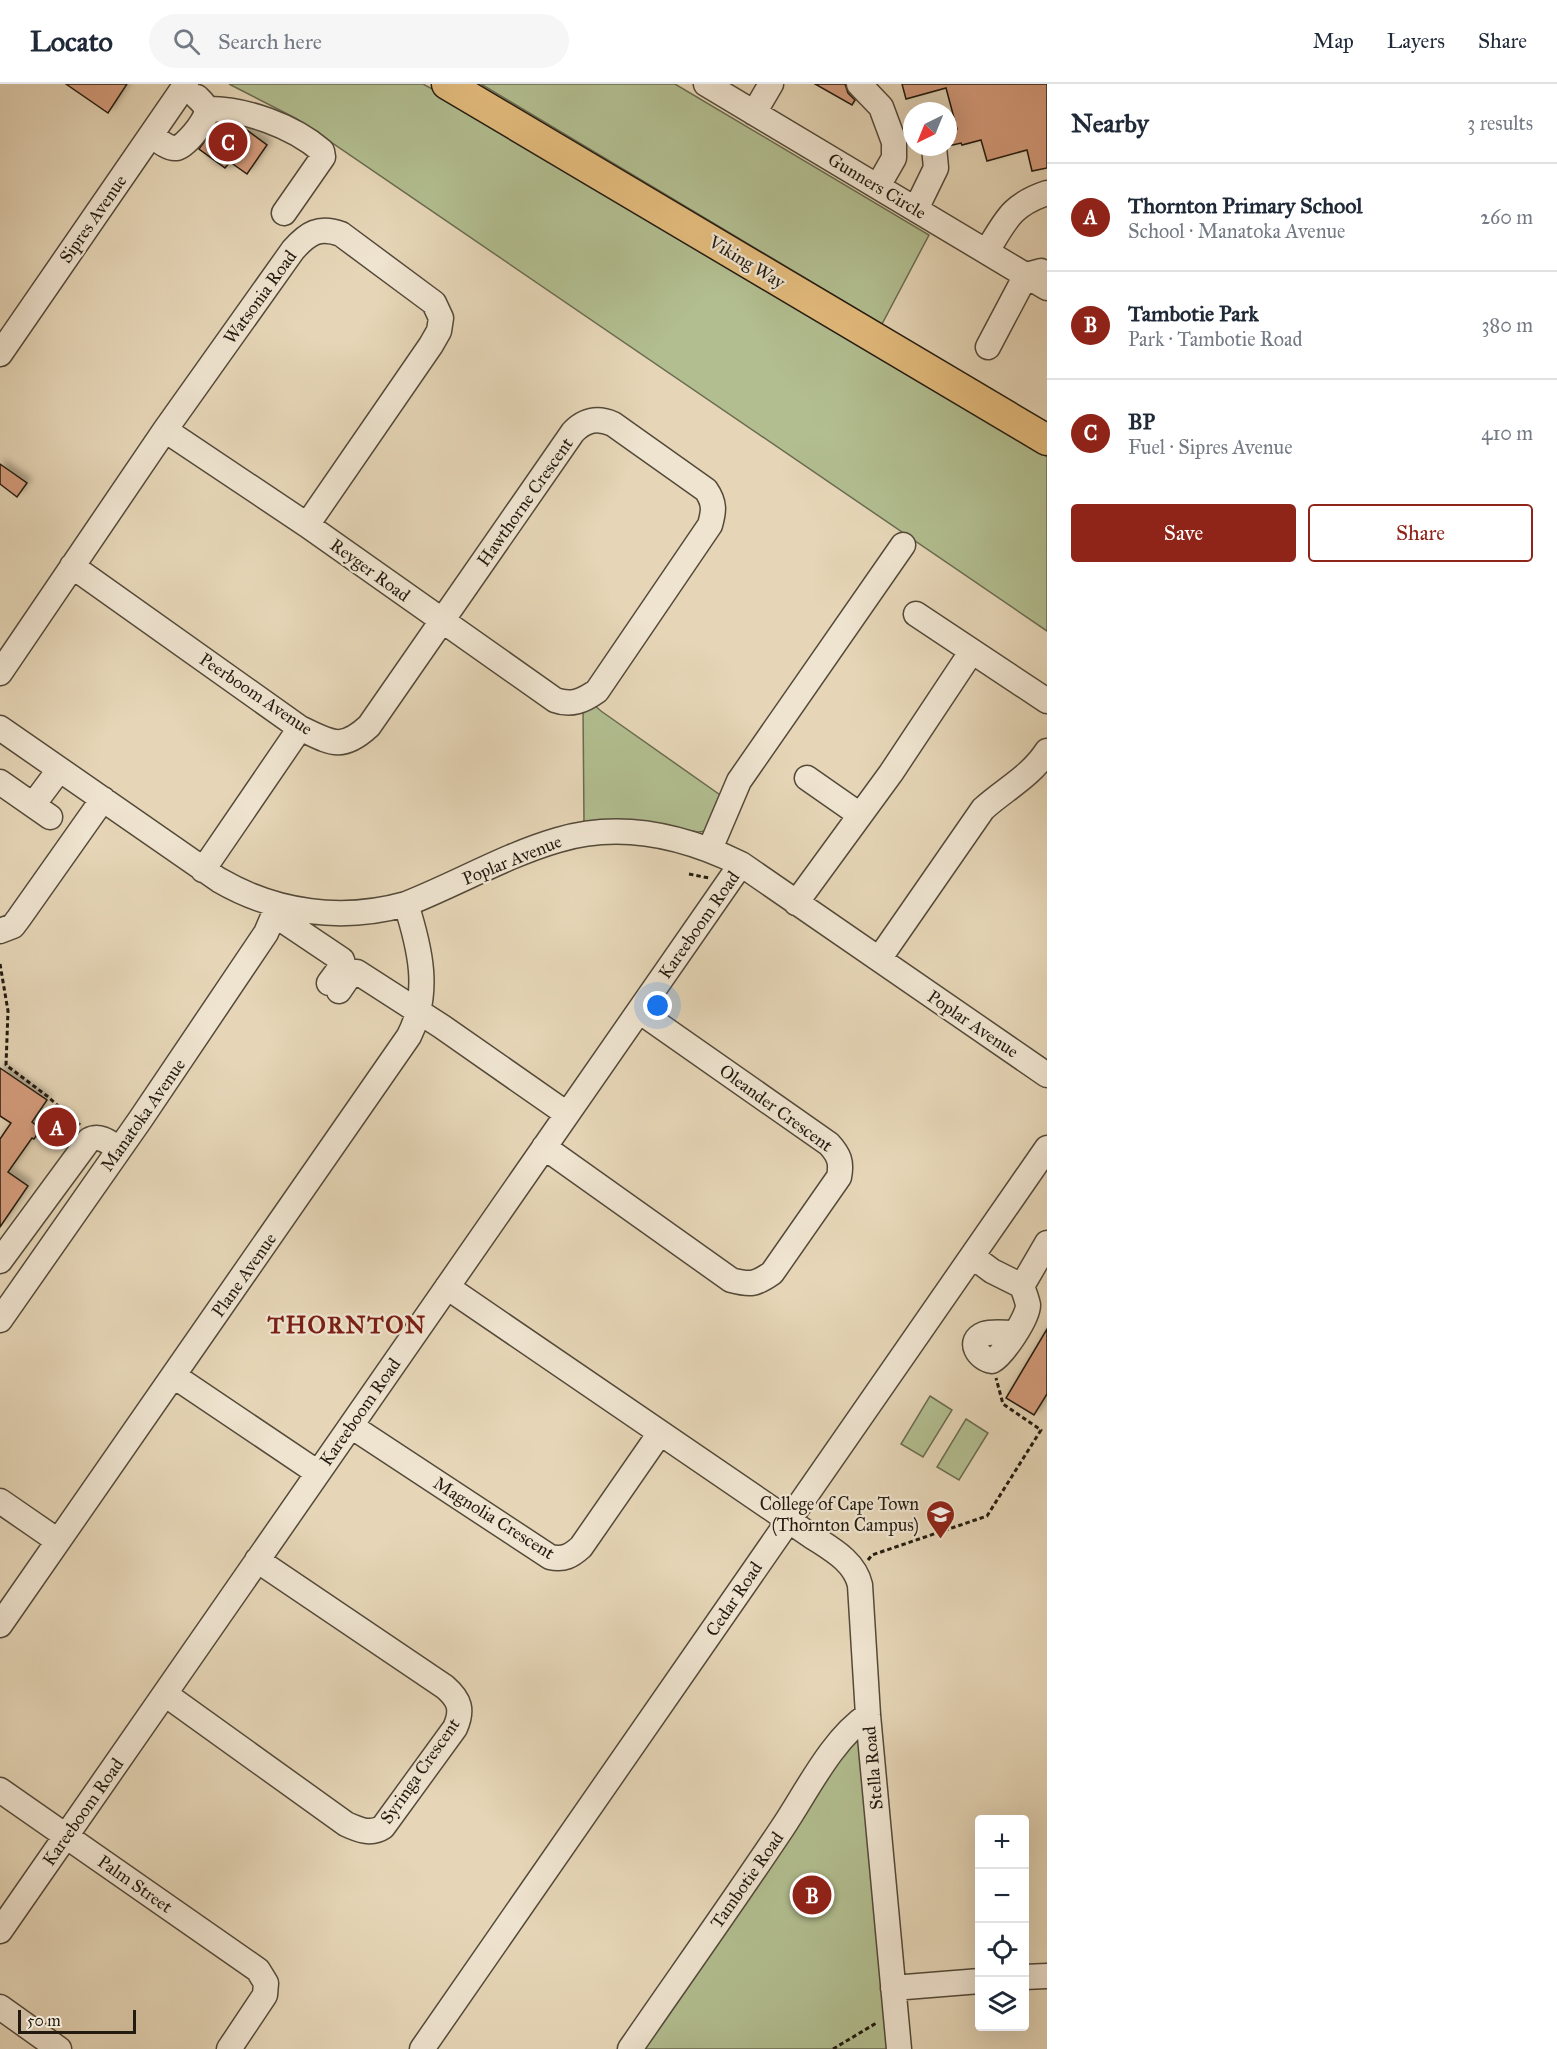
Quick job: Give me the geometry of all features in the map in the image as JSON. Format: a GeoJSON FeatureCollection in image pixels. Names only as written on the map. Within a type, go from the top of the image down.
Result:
{"type":"FeatureCollection","features":[{"type":"Feature","properties":{"kind":"main road","name":"Viking Way"},"geometry":{"type":"LineString","coordinates":[[447,84],[1047,440]]}},
{"type":"Feature","properties":{"kind":"street"},"geometry":{"type":"LineString","coordinates":[[151,135],[171,147],[178,148],[187,141],[204,118],[205,105],[186,84]]}},
{"type":"Feature","properties":{"kind":"street","name":"Sipres Avenue"},"geometry":{"type":"LineString","coordinates":[[0,354],[8,327],[151,135],[186,84]]}},
{"type":"Feature","properties":{"kind":"street","name":"Gunners Circle"},"geometry":{"type":"LineString","coordinates":[[706,84],[987,251],[1037,272],[1047,288]]}},
{"type":"Feature","properties":{"kind":"street"},"geometry":{"type":"LineString","coordinates":[[754,113],[771,84]]}},
{"type":"Feature","properties":{"kind":"street"},"geometry":{"type":"LineString","coordinates":[[860,84],[881,107],[894,142],[894,158],[878,186]]}},
{"type":"Feature","properties":{"kind":"street"},"geometry":{"type":"LineString","coordinates":[[206,109],[230,110],[279,125],[322,151],[323,157],[284,213]]}},
{"type":"Feature","properties":{"kind":"street"},"geometry":{"type":"LineString","coordinates":[[916,209],[934,177],[935,156]]}},
{"type":"Feature","properties":{"kind":"street"},"geometry":{"type":"LineString","coordinates":[[987,251],[1016,208],[1047,193]]}},
{"type":"Feature","properties":{"kind":"street","name":"Watsonia Road"},"geometry":{"type":"LineString","coordinates":[[0,673],[165,430],[292,249],[302,239],[315,232],[328,230],[341,234],[421,292],[434,303],[441,318],[439,331],[430,345],[307,525]]}},
{"type":"Feature","properties":{"kind":"street"},"geometry":{"type":"LineString","coordinates":[[988,347],[1037,272]]}},
{"type":"Feature","properties":{"kind":"street","name":"Hawthorne Crescent"},"geometry":{"type":"LineString","coordinates":[[442,622],[573,432],[592,420],[613,424],[706,490],[712,499],[714,510],[710,525],[597,691],[576,703]]}},
{"type":"Feature","properties":{"kind":"street","name":"Reyger Road"},"geometry":{"type":"LineString","coordinates":[[165,430],[307,525],[555,700],[565,704],[576,703]]}},
{"type":"Feature","properties":{"kind":"street","name":"Kareeboom Road"},"geometry":{"type":"LineString","coordinates":[[710,849],[739,781],[903,544]]}},
{"type":"Feature","properties":{"kind":"street","name":"Peerboom Avenue"},"geometry":{"type":"LineString","coordinates":[[72,566],[300,728],[328,742],[346,742],[369,726],[442,622]]}},
{"type":"Feature","properties":{"kind":"street"},"geometry":{"type":"LineString","coordinates":[[916,614],[1047,701]]}},
{"type":"Feature","properties":{"kind":"street"},"geometry":{"type":"LineString","coordinates":[[796,903],[891,773],[972,651]]}},
{"type":"Feature","properties":{"kind":"street","name":"Poplar Avenue"},"geometry":{"type":"LineString","coordinates":[[0,728],[203,870],[277,910],[329,913],[375,911],[406,904],[438,892],[538,846],[584,834],[626,831],[675,838],[710,849],[741,864],[1047,1075]]}},
{"type":"Feature","properties":{"kind":"street"},"geometry":{"type":"LineString","coordinates":[[203,870],[300,728]]}},
{"type":"Feature","properties":{"kind":"street"},"geometry":{"type":"LineString","coordinates":[[879,959],[983,809],[1001,793],[1028,775],[1047,751]]}},
{"type":"Feature","properties":{"kind":"street"},"geometry":{"type":"LineString","coordinates":[[0,782],[42,811],[59,770]]}},
{"type":"Feature","properties":{"kind":"street"},"geometry":{"type":"LineString","coordinates":[[807,778],[860,815]]}},
{"type":"Feature","properties":{"kind":"street"},"geometry":{"type":"LineString","coordinates":[[0,931],[13,926],[103,799]]}},
{"type":"Feature","properties":{"kind":"street","name":"Kareeboom Road"},"geometry":{"type":"LineString","coordinates":[[0,1931],[741,864]]}},
{"type":"Feature","properties":{"kind":"street","name":"Plane Avenue"},"geometry":{"type":"LineString","coordinates":[[0,1625],[405,1041],[419,1012],[422,978],[414,929],[406,904]]}},
{"type":"Feature","properties":{"kind":"street"},"geometry":{"type":"LineString","coordinates":[[277,910],[342,960],[343,964],[334,987],[352,972],[357,972],[567,1114]]}},
{"type":"Feature","properties":{"kind":"street","name":"Manatoka Avenue"},"geometry":{"type":"LineString","coordinates":[[0,1320],[267,931],[277,910]]}},
{"type":"Feature","properties":{"kind":"street","name":"Oleander Crescent"},"geometry":{"type":"LineString","coordinates":[[544,1147],[731,1280],[747,1284],[759,1282],[772,1273],[839,1177],[841,1166],[838,1154],[829,1144],[639,1011]]}},
{"type":"Feature","properties":{"kind":"street"},"geometry":{"type":"LineString","coordinates":[[0,1261],[83,1146],[94,1137],[119,1149]]}},
{"type":"Feature","properties":{"kind":"street","name":"Cedar Road"},"geometry":{"type":"LineString","coordinates":[[422,2049],[1047,1148]]}},
{"type":"Feature","properties":{"kind":"street"},"geometry":{"type":"LineString","coordinates":[[1022,1286],[1047,1243]]}},
{"type":"Feature","properties":{"kind":"street"},"geometry":{"type":"LineString","coordinates":[[972,1256],[992,1271],[1022,1286],[1028,1303],[1027,1312],[1004,1351],[992,1361]]}},
{"type":"Feature","properties":{"kind":"street"},"geometry":{"type":"LineString","coordinates":[[447,1287],[844,1559],[856,1572]]}},
{"type":"Feature","properties":{"kind":"street"},"geometry":{"type":"LineString","coordinates":[[174,1376],[318,1473]]}},
{"type":"Feature","properties":{"kind":"street","name":"Magnolia Crescent"},"geometry":{"type":"LineString","coordinates":[[351,1426],[550,1557],[562,1559],[571,1556],[581,1547],[660,1433]]}},
{"type":"Feature","properties":{"kind":"street"},"geometry":{"type":"LineString","coordinates":[[0,1501],[58,1541]]}},
{"type":"Feature","properties":{"kind":"street","name":"Syringa Crescent"},"geometry":{"type":"LineString","coordinates":[[165,1694],[346,1824],[369,1832],[383,1827],[455,1728],[461,1706],[445,1687],[257,1560]]}},
{"type":"Feature","properties":{"kind":"street","name":"Stella Road"},"geometry":{"type":"LineString","coordinates":[[856,1572],[860,1585],[868,1715],[899,2049]]}},
{"type":"Feature","properties":{"kind":"street","name":"Tambotie Road"},"geometry":{"type":"LineString","coordinates":[[630,2049],[828,1758],[853,1727],[868,1715]]}},
{"type":"Feature","properties":{"kind":"street","name":"Palm Street"},"geometry":{"type":"LineString","coordinates":[[0,1790],[258,1970],[266,1983],[265,1995],[230,2049]]}},
{"type":"Feature","properties":{"kind":"street"},"geometry":{"type":"LineString","coordinates":[[1029,1977],[1047,1976]]}},
{"type":"Feature","properties":{"kind":"street"},"geometry":{"type":"LineString","coordinates":[[893,1988],[975,1981]]}},
{"type":"Feature","properties":{"kind":"street"},"geometry":{"type":"LineString","coordinates":[[0,2007],[59,2049]]}},
{"type":"Feature","properties":{"kind":"path"},"geometry":{"type":"LineString","coordinates":[[689,874],[709,879]]}},
{"type":"Feature","properties":{"kind":"path"},"geometry":{"type":"LineString","coordinates":[[0,964],[8,1011],[6,1065],[47,1096],[94,1137]]}},
{"type":"Feature","properties":{"kind":"path"},"geometry":{"type":"LineString","coordinates":[[856,1572],[872,1555],[987,1516],[1041,1430],[1003,1404],[992,1361]]}},
{"type":"Feature","properties":{"kind":"path"},"geometry":{"type":"LineString","coordinates":[[833,2049],[896,2012]]}},
{"type":"Feature","properties":{"kind":"green space"},"geometry":{"type":"Polygon","coordinates":[[[229,84],[423,84],[475,112],[827,327],[1047,456],[1047,631],[297,119],[229,84]]]}},
{"type":"Feature","properties":{"kind":"green space"},"geometry":{"type":"Polygon","coordinates":[[[481,84],[675,84],[929,235],[882,324],[481,84]]]}},
{"type":"Feature","properties":{"kind":"green space"},"geometry":{"type":"Polygon","coordinates":[[[593,704],[723,797],[707,831],[698,832],[644,822],[584,823],[583,708],[593,704]]]}},
{"type":"Feature","properties":{"kind":"green space"},"geometry":{"type":"Polygon","coordinates":[[[930,1396],[952,1410],[923,1457],[901,1444],[930,1396]]]}},
{"type":"Feature","properties":{"kind":"green space"},"geometry":{"type":"Polygon","coordinates":[[[966,1419],[988,1433],[959,1480],[937,1467],[966,1419]]]}},
{"type":"Feature","properties":{"kind":"green space"},"geometry":{"type":"Polygon","coordinates":[[[860,1736],[893,2049],[639,2049],[854,1738],[860,1736]]]}},
{"type":"Feature","properties":{"kind":"building"},"geometry":{"type":"Polygon","coordinates":[[[66,84],[127,84],[108,113],[66,84]]]}},
{"type":"Feature","properties":{"kind":"building"},"geometry":{"type":"Polygon","coordinates":[[[815,84],[845,84],[848,93],[855,100],[852,105],[815,84]]]}},
{"type":"Feature","properties":{"kind":"building"},"geometry":{"type":"Polygon","coordinates":[[[902,84],[1047,84],[1047,168],[1032,171],[1027,150],[987,161],[981,140],[962,145],[957,144],[957,102],[950,102],[946,88],[906,99],[902,84]]]}},
{"type":"Feature","properties":{"kind":"building"},"geometry":{"type":"Polygon","coordinates":[[[217,124],[244,128],[267,145],[247,174],[230,162],[225,168],[199,149],[217,124]]]}},
{"type":"Feature","properties":{"kind":"building"},"geometry":{"type":"Polygon","coordinates":[[[0,464],[27,483],[17,497],[0,484],[0,464]]]}},
{"type":"Feature","properties":{"kind":"building"},"geometry":{"type":"Polygon","coordinates":[[[0,1068],[47,1100],[32,1122],[41,1129],[8,1172],[28,1186],[0,1227],[0,1139],[11,1123],[0,1116],[0,1068]]]}},
{"type":"Feature","properties":{"kind":"building"},"geometry":{"type":"Polygon","coordinates":[[[1047,1329],[1047,1394],[1034,1415],[1006,1398],[1047,1329]]]}},
{"type":"Feature","properties":{"kind":"place","name":"BP"},"geometry":{"type":"Point","coordinates":[228,142]}},
{"type":"Feature","properties":{"kind":"place","name":"Thornton Primary School"},"geometry":{"type":"Point","coordinates":[57,1127]}},
{"type":"Feature","properties":{"kind":"place","name":"College of Cape Town (Thornton Campus)"},"geometry":{"type":"Point","coordinates":[940,1540]}},
{"type":"Feature","properties":{"kind":"place","name":"Tambotie Park"},"geometry":{"type":"Point","coordinates":[812,1895]}},
{"type":"Feature","properties":{"kind":"district","name":"THORNTON"},"geometry":{"type":"Point","coordinates":[347,1325]}}]}
